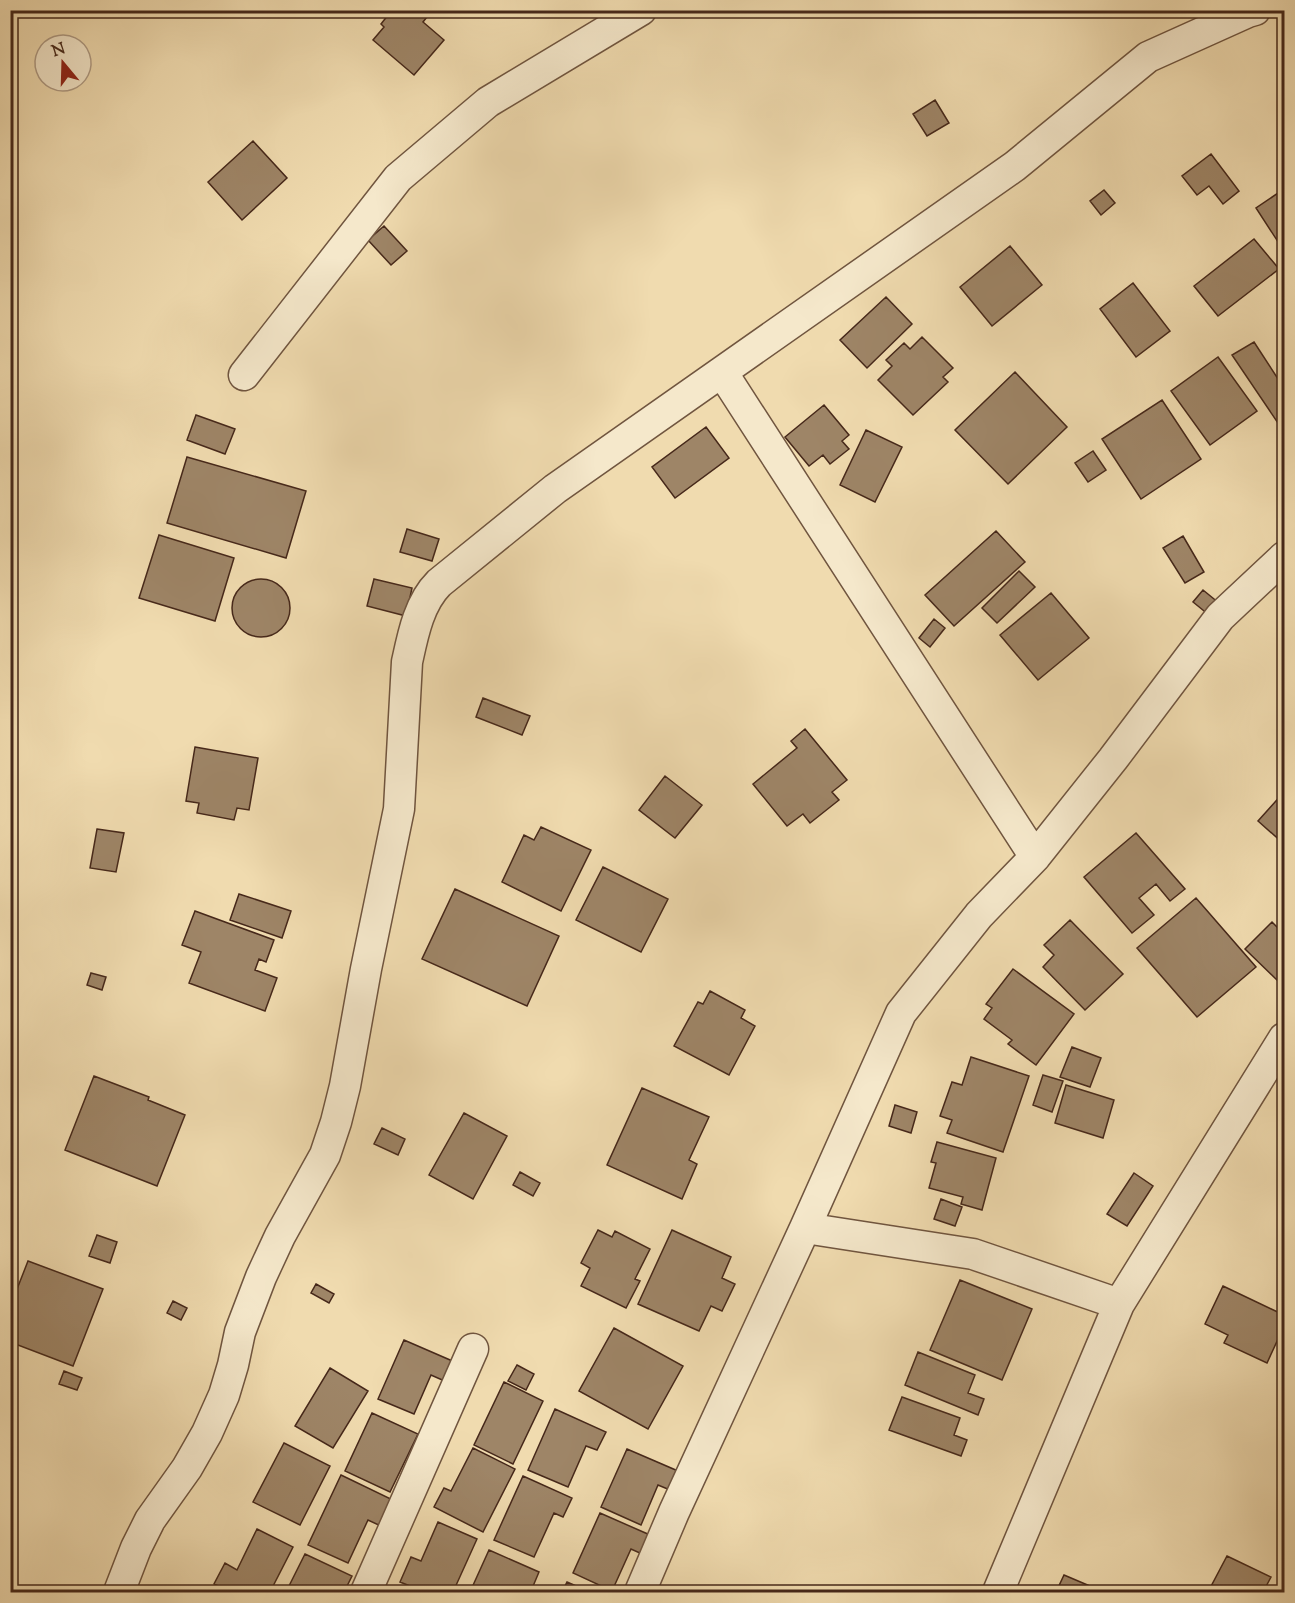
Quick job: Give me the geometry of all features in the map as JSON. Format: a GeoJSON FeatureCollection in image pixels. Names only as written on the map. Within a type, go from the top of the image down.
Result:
{"type":"FeatureCollection","features":[{"type":"Feature","properties":{"kind":"street"},"geometry":{"type":"LineString","coordinates":[[244,375],[398,178],[488,102],[641,10]]}},
{"type":"Feature","properties":{"kind":"street"},"geometry":{"type":"LineString","coordinates":[[119,1593],[136,1548],[150,1520],[187,1468],[207,1434],[224,1395],[240,1332],[261,1277],[280,1236],[325,1155],[336,1122],[399,809],[407,662],[428,596],[440,583],[555,489],[1015,166],[1148,57],[1250,11]]}},
{"type":"Feature","properties":{"kind":"street"},"geometry":{"type":"LineString","coordinates":[[722,372],[1035,857]]}},
{"type":"Feature","properties":{"kind":"street"},"geometry":{"type":"LineString","coordinates":[[640,1593],[674,1512],[902,1013],[979,915],[1035,857],[1113,759],[1220,617],[1284,557]]}},
{"type":"Feature","properties":{"kind":"street"},"geometry":{"type":"LineString","coordinates":[[998,1593],[1119,1304],[1284,1038]]}},
{"type":"Feature","properties":{"kind":"street"},"geometry":{"type":"LineString","coordinates":[[805,1228],[973,1254],[1119,1304]]}},
{"type":"Feature","properties":{"kind":"street"},"geometry":{"type":"LineString","coordinates":[[366,1593],[473,1349]]}},
{"type":"Feature","properties":{"kind":"building"},"geometry":{"type":"Polygon","coordinates":[[[392,10],[429,10],[431,12],[423,22],[444,40],[414,75],[373,40],[384,27],[381,24],[392,10]]]}},
{"type":"Feature","properties":{"kind":"building"},"geometry":{"type":"Polygon","coordinates":[[[935,100],[949,123],[927,136],[913,114],[935,100]]]}},
{"type":"Feature","properties":{"kind":"building"},"geometry":{"type":"Polygon","coordinates":[[[253,141],[287,178],[242,220],[208,182],[253,141]]]}},
{"type":"Feature","properties":{"kind":"building"},"geometry":{"type":"Polygon","coordinates":[[[1211,154],[1239,191],[1223,204],[1209,186],[1197,195],[1182,176],[1211,154]]]}},
{"type":"Feature","properties":{"kind":"building"},"geometry":{"type":"Polygon","coordinates":[[[1284,189],[1284,251],[1256,208],[1284,189]]]}},
{"type":"Feature","properties":{"kind":"building"},"geometry":{"type":"Polygon","coordinates":[[[1104,190],[1115,203],[1101,215],[1090,201],[1104,190]]]}},
{"type":"Feature","properties":{"kind":"building"},"geometry":{"type":"Polygon","coordinates":[[[384,226],[407,251],[391,265],[368,240],[384,226]]]}},
{"type":"Feature","properties":{"kind":"building"},"geometry":{"type":"Polygon","coordinates":[[[1254,239],[1279,269],[1218,316],[1194,286],[1254,239]]]}},
{"type":"Feature","properties":{"kind":"building"},"geometry":{"type":"Polygon","coordinates":[[[1010,246],[1042,285],[992,326],[960,287],[1010,246]]]}},
{"type":"Feature","properties":{"kind":"building"},"geometry":{"type":"Polygon","coordinates":[[[1133,283],[1170,331],[1136,357],[1100,309],[1133,283]]]}},
{"type":"Feature","properties":{"kind":"building"},"geometry":{"type":"Polygon","coordinates":[[[886,297],[912,324],[867,368],[840,340],[886,297]]]}},
{"type":"Feature","properties":{"kind":"building"},"geometry":{"type":"Polygon","coordinates":[[[922,337],[953,368],[943,377],[948,382],[913,415],[878,380],[892,366],[886,360],[904,343],[910,349],[922,337]]]}},
{"type":"Feature","properties":{"kind":"building"},"geometry":{"type":"Polygon","coordinates":[[[1254,342],[1284,388],[1284,428],[1282,429],[1232,355],[1254,342]]]}},
{"type":"Feature","properties":{"kind":"building"},"geometry":{"type":"Polygon","coordinates":[[[1218,357],[1257,411],[1210,445],[1171,391],[1218,357]]]}},
{"type":"Feature","properties":{"kind":"building"},"geometry":{"type":"Polygon","coordinates":[[[1015,372],[1067,427],[1008,484],[955,430],[1015,372]]]}},
{"type":"Feature","properties":{"kind":"building"},"geometry":{"type":"Polygon","coordinates":[[[1162,400],[1201,459],[1141,499],[1102,439],[1162,400]]]}},
{"type":"Feature","properties":{"kind":"building"},"geometry":{"type":"Polygon","coordinates":[[[824,405],[849,435],[842,441],[849,449],[830,464],[823,455],[809,466],[785,437],[824,405]]]}},
{"type":"Feature","properties":{"kind":"building"},"geometry":{"type":"Polygon","coordinates":[[[196,415],[235,429],[225,454],[187,440],[196,415]]]}},
{"type":"Feature","properties":{"kind":"building"},"geometry":{"type":"Polygon","coordinates":[[[706,427],[729,458],[675,498],[652,467],[706,427]]]}},
{"type":"Feature","properties":{"kind":"building"},"geometry":{"type":"Polygon","coordinates":[[[866,430],[902,447],[875,502],[840,485],[866,430]]]}},
{"type":"Feature","properties":{"kind":"building"},"geometry":{"type":"Polygon","coordinates":[[[1093,451],[1106,470],[1088,482],[1075,463],[1093,451]]]}},
{"type":"Feature","properties":{"kind":"building"},"geometry":{"type":"Polygon","coordinates":[[[187,457],[306,491],[286,558],[167,523],[187,457]]]}},
{"type":"Feature","properties":{"kind":"building"},"geometry":{"type":"Polygon","coordinates":[[[407,529],[439,539],[432,561],[400,552],[407,529]]]}},
{"type":"Feature","properties":{"kind":"building"},"geometry":{"type":"Polygon","coordinates":[[[996,531],[1025,562],[954,626],[925,595],[996,531]]]}},
{"type":"Feature","properties":{"kind":"building"},"geometry":{"type":"Polygon","coordinates":[[[159,535],[234,558],[215,621],[139,598],[159,535]]]}},
{"type":"Feature","properties":{"kind":"building"},"geometry":{"type":"Polygon","coordinates":[[[1183,536],[1204,572],[1185,583],[1163,548],[1183,536]]]}},
{"type":"Feature","properties":{"kind":"building"},"geometry":{"type":"Polygon","coordinates":[[[1019,571],[1035,587],[997,623],[982,608],[1019,571]]]}},
{"type":"Feature","properties":{"kind":"building"},"geometry":{"type":"Polygon","coordinates":[[[261,579],[272,581],[285,592],[290,608],[288,619],[277,632],[261,637],[250,635],[237,624],[232,608],[234,597],[245,584],[261,579]]]}},
{"type":"Feature","properties":{"kind":"building"},"geometry":{"type":"Polygon","coordinates":[[[374,579],[412,588],[406,616],[367,606],[374,579]]]}},
{"type":"Feature","properties":{"kind":"building"},"geometry":{"type":"Polygon","coordinates":[[[1203,590],[1219,603],[1209,615],[1193,602],[1203,590]]]}},
{"type":"Feature","properties":{"kind":"building"},"geometry":{"type":"Polygon","coordinates":[[[1051,593],[1089,638],[1038,680],[1000,635],[1051,593]]]}},
{"type":"Feature","properties":{"kind":"building"},"geometry":{"type":"Polygon","coordinates":[[[934,619],[945,628],[930,647],[919,638],[934,619]]]}},
{"type":"Feature","properties":{"kind":"building"},"geometry":{"type":"Polygon","coordinates":[[[483,698],[530,716],[522,735],[476,717],[483,698]]]}},
{"type":"Feature","properties":{"kind":"building"},"geometry":{"type":"Polygon","coordinates":[[[805,729],[847,780],[832,792],[839,800],[810,823],[803,814],[787,826],[753,784],[797,748],[791,741],[805,729]]]}},
{"type":"Feature","properties":{"kind":"building"},"geometry":{"type":"Polygon","coordinates":[[[195,747],[258,758],[249,810],[237,808],[234,820],[197,813],[199,803],[186,801],[195,747]]]}},
{"type":"Feature","properties":{"kind":"building"},"geometry":{"type":"Polygon","coordinates":[[[665,776],[702,805],[675,838],[639,810],[665,776]]]}},
{"type":"Feature","properties":{"kind":"building"},"geometry":{"type":"Polygon","coordinates":[[[1284,792],[1284,844],[1258,821],[1284,792]]]}},
{"type":"Feature","properties":{"kind":"building"},"geometry":{"type":"Polygon","coordinates":[[[541,827],[591,850],[561,911],[502,882],[524,835],[534,840],[541,827]]]}},
{"type":"Feature","properties":{"kind":"building"},"geometry":{"type":"Polygon","coordinates":[[[97,829],[124,833],[116,872],[90,868],[97,829]]]}},
{"type":"Feature","properties":{"kind":"building"},"geometry":{"type":"Polygon","coordinates":[[[1136,833],[1185,889],[1170,901],[1156,884],[1139,898],[1154,915],[1132,933],[1084,877],[1136,833]]]}},
{"type":"Feature","properties":{"kind":"building"},"geometry":{"type":"Polygon","coordinates":[[[603,867],[668,899],[641,952],[576,920],[603,867]]]}},
{"type":"Feature","properties":{"kind":"building"},"geometry":{"type":"Polygon","coordinates":[[[455,889],[559,936],[527,1006],[422,959],[455,889]]]}},
{"type":"Feature","properties":{"kind":"building"},"geometry":{"type":"Polygon","coordinates":[[[239,894],[291,911],[282,938],[230,920],[239,894]]]}},
{"type":"Feature","properties":{"kind":"building"},"geometry":{"type":"Polygon","coordinates":[[[1196,898],[1256,967],[1197,1017],[1137,948],[1196,898]]]}},
{"type":"Feature","properties":{"kind":"building"},"geometry":{"type":"Polygon","coordinates":[[[195,911],[274,940],[266,962],[259,959],[255,970],[277,978],[265,1011],[189,983],[201,952],[182,945],[195,911]]]}},
{"type":"Feature","properties":{"kind":"building"},"geometry":{"type":"Polygon","coordinates":[[[1070,920],[1123,974],[1085,1010],[1043,967],[1054,955],[1044,945],[1070,920]]]}},
{"type":"Feature","properties":{"kind":"building"},"geometry":{"type":"Polygon","coordinates":[[[1272,922],[1284,934],[1284,975],[1278,981],[1245,949],[1272,922]]]}},
{"type":"Feature","properties":{"kind":"building"},"geometry":{"type":"Polygon","coordinates":[[[1013,969],[1074,1014],[1036,1065],[1008,1044],[1012,1040],[984,1019],[992,1008],[986,1004],[1013,969]]]}},
{"type":"Feature","properties":{"kind":"building"},"geometry":{"type":"Polygon","coordinates":[[[91,973],[106,977],[102,990],[87,985],[91,973]]]}},
{"type":"Feature","properties":{"kind":"building"},"geometry":{"type":"Polygon","coordinates":[[[710,991],[745,1010],[741,1018],[755,1026],[729,1075],[674,1046],[698,1002],[703,1004],[710,991]]]}},
{"type":"Feature","properties":{"kind":"building"},"geometry":{"type":"Polygon","coordinates":[[[1072,1047],[1101,1058],[1090,1087],[1060,1077],[1072,1047]]]}},
{"type":"Feature","properties":{"kind":"building"},"geometry":{"type":"Polygon","coordinates":[[[971,1057],[1029,1076],[1003,1152],[947,1133],[952,1120],[940,1116],[952,1082],[962,1085],[971,1057]]]}},
{"type":"Feature","properties":{"kind":"building"},"geometry":{"type":"Polygon","coordinates":[[[1043,1075],[1063,1081],[1052,1112],[1033,1105],[1043,1075]]]}},
{"type":"Feature","properties":{"kind":"building"},"geometry":{"type":"Polygon","coordinates":[[[94,1076],[149,1097],[148,1100],[185,1115],[157,1186],[65,1150],[94,1076]]]}},
{"type":"Feature","properties":{"kind":"building"},"geometry":{"type":"Polygon","coordinates":[[[1066,1085],[1114,1100],[1103,1138],[1055,1123],[1066,1085]]]}},
{"type":"Feature","properties":{"kind":"building"},"geometry":{"type":"Polygon","coordinates":[[[642,1088],[709,1117],[689,1160],[697,1164],[682,1199],[607,1165],[642,1088]]]}},
{"type":"Feature","properties":{"kind":"building"},"geometry":{"type":"Polygon","coordinates":[[[895,1105],[917,1112],[911,1133],[889,1126],[895,1105]]]}},
{"type":"Feature","properties":{"kind":"building"},"geometry":{"type":"Polygon","coordinates":[[[464,1113],[507,1136],[473,1199],[429,1175],[464,1113]]]}},
{"type":"Feature","properties":{"kind":"building"},"geometry":{"type":"Polygon","coordinates":[[[382,1128],[405,1139],[398,1155],[374,1144],[382,1128]]]}},
{"type":"Feature","properties":{"kind":"building"},"geometry":{"type":"Polygon","coordinates":[[[937,1142],[996,1158],[982,1210],[961,1204],[963,1197],[929,1188],[936,1163],[931,1162],[937,1142]]]}},
{"type":"Feature","properties":{"kind":"building"},"geometry":{"type":"Polygon","coordinates":[[[520,1172],[540,1183],[533,1196],[513,1185],[520,1172]]]}},
{"type":"Feature","properties":{"kind":"building"},"geometry":{"type":"Polygon","coordinates":[[[1134,1173],[1153,1186],[1127,1226],[1107,1214],[1134,1173]]]}},
{"type":"Feature","properties":{"kind":"building"},"geometry":{"type":"Polygon","coordinates":[[[941,1199],[962,1207],[955,1226],[934,1219],[941,1199]]]}},
{"type":"Feature","properties":{"kind":"building"},"geometry":{"type":"Polygon","coordinates":[[[598,1230],[612,1237],[615,1231],[650,1249],[635,1279],[640,1281],[626,1308],[581,1286],[590,1268],[581,1263],[598,1230]]]}},
{"type":"Feature","properties":{"kind":"building"},"geometry":{"type":"Polygon","coordinates":[[[672,1230],[731,1257],[722,1278],[735,1284],[722,1311],[711,1306],[699,1331],[638,1304],[672,1230]]]}},
{"type":"Feature","properties":{"kind":"building"},"geometry":{"type":"Polygon","coordinates":[[[97,1235],[117,1242],[110,1263],[89,1256],[97,1235]]]}},
{"type":"Feature","properties":{"kind":"building"},"geometry":{"type":"Polygon","coordinates":[[[28,1261],[103,1289],[73,1366],[10,1342],[10,1307],[28,1261]]]}},
{"type":"Feature","properties":{"kind":"building"},"geometry":{"type":"Polygon","coordinates":[[[960,1280],[1032,1309],[1002,1380],[930,1350],[960,1280]]]}},
{"type":"Feature","properties":{"kind":"building"},"geometry":{"type":"Polygon","coordinates":[[[316,1284],[334,1294],[329,1303],[311,1293],[316,1284]]]}},
{"type":"Feature","properties":{"kind":"building"},"geometry":{"type":"Polygon","coordinates":[[[1223,1286],[1284,1315],[1284,1326],[1267,1363],[1224,1343],[1228,1335],[1205,1324],[1223,1286]]]}},
{"type":"Feature","properties":{"kind":"building"},"geometry":{"type":"Polygon","coordinates":[[[173,1301],[187,1308],[181,1320],[167,1313],[173,1301]]]}},
{"type":"Feature","properties":{"kind":"building"},"geometry":{"type":"Polygon","coordinates":[[[614,1328],[683,1366],[648,1429],[579,1391],[614,1328]]]}},
{"type":"Feature","properties":{"kind":"building"},"geometry":{"type":"Polygon","coordinates":[[[404,1340],[457,1363],[449,1383],[431,1375],[414,1414],[378,1399],[404,1340]]]}},
{"type":"Feature","properties":{"kind":"building"},"geometry":{"type":"Polygon","coordinates":[[[918,1352],[975,1375],[968,1393],[984,1399],[978,1415],[905,1385],[918,1352]]]}},
{"type":"Feature","properties":{"kind":"building"},"geometry":{"type":"Polygon","coordinates":[[[517,1365],[534,1374],[526,1390],[508,1381],[517,1365]]]}},
{"type":"Feature","properties":{"kind":"building"},"geometry":{"type":"Polygon","coordinates":[[[330,1368],[368,1391],[333,1448],[295,1426],[330,1368]]]}},
{"type":"Feature","properties":{"kind":"building"},"geometry":{"type":"Polygon","coordinates":[[[64,1371],[82,1378],[77,1390],[59,1384],[64,1371]]]}},
{"type":"Feature","properties":{"kind":"building"},"geometry":{"type":"Polygon","coordinates":[[[504,1382],[543,1401],[513,1464],[474,1445],[504,1382]]]}},
{"type":"Feature","properties":{"kind":"building"},"geometry":{"type":"Polygon","coordinates":[[[902,1397],[960,1418],[954,1435],[967,1440],[961,1456],[889,1430],[902,1397]]]}},
{"type":"Feature","properties":{"kind":"building"},"geometry":{"type":"Polygon","coordinates":[[[555,1409],[606,1432],[597,1450],[586,1446],[568,1487],[528,1470],[555,1409]]]}},
{"type":"Feature","properties":{"kind":"building"},"geometry":{"type":"Polygon","coordinates":[[[372,1413],[418,1434],[390,1492],[345,1471],[372,1413]]]}},
{"type":"Feature","properties":{"kind":"building"},"geometry":{"type":"Polygon","coordinates":[[[284,1443],[330,1466],[300,1525],[253,1502],[284,1443]]]}},
{"type":"Feature","properties":{"kind":"building"},"geometry":{"type":"Polygon","coordinates":[[[473,1448],[515,1469],[483,1532],[434,1507],[444,1488],[451,1491],[473,1448]]]}},
{"type":"Feature","properties":{"kind":"building"},"geometry":{"type":"Polygon","coordinates":[[[627,1449],[678,1471],[670,1490],[658,1485],[641,1525],[601,1507],[627,1449]]]}},
{"type":"Feature","properties":{"kind":"building"},"geometry":{"type":"Polygon","coordinates":[[[341,1475],[395,1501],[383,1527],[368,1520],[348,1563],[308,1545],[341,1475]]]}},
{"type":"Feature","properties":{"kind":"building"},"geometry":{"type":"Polygon","coordinates":[[[523,1476],[572,1498],[563,1517],[554,1513],[534,1557],[494,1540],[523,1476]]]}},
{"type":"Feature","properties":{"kind":"building"},"geometry":{"type":"Polygon","coordinates":[[[600,1513],[650,1535],[642,1554],[631,1549],[612,1591],[573,1573],[600,1513]]]}},
{"type":"Feature","properties":{"kind":"building"},"geometry":{"type":"Polygon","coordinates":[[[438,1522],[477,1539],[453,1592],[425,1592],[400,1582],[411,1557],[421,1561],[438,1522]]]}},
{"type":"Feature","properties":{"kind":"building"},"geometry":{"type":"Polygon","coordinates":[[[257,1529],[293,1547],[270,1592],[231,1592],[214,1584],[225,1563],[237,1570],[257,1529]]]}},
{"type":"Feature","properties":{"kind":"building"},"geometry":{"type":"Polygon","coordinates":[[[489,1550],[539,1572],[531,1591],[520,1586],[517,1592],[470,1592],[489,1550]]]}},
{"type":"Feature","properties":{"kind":"building"},"geometry":{"type":"Polygon","coordinates":[[[305,1554],[352,1576],[344,1592],[286,1592],[305,1554]]]}},
{"type":"Feature","properties":{"kind":"building"},"geometry":{"type":"Polygon","coordinates":[[[1227,1556],[1271,1577],[1263,1592],[1208,1592],[1227,1556]]]}},
{"type":"Feature","properties":{"kind":"building"},"geometry":{"type":"Polygon","coordinates":[[[1064,1575],[1104,1592],[1056,1592],[1064,1575]]]}},
{"type":"Feature","properties":{"kind":"building"},"geometry":{"type":"Polygon","coordinates":[[[567,1582],[590,1592],[562,1592],[567,1582]]]}}]}
